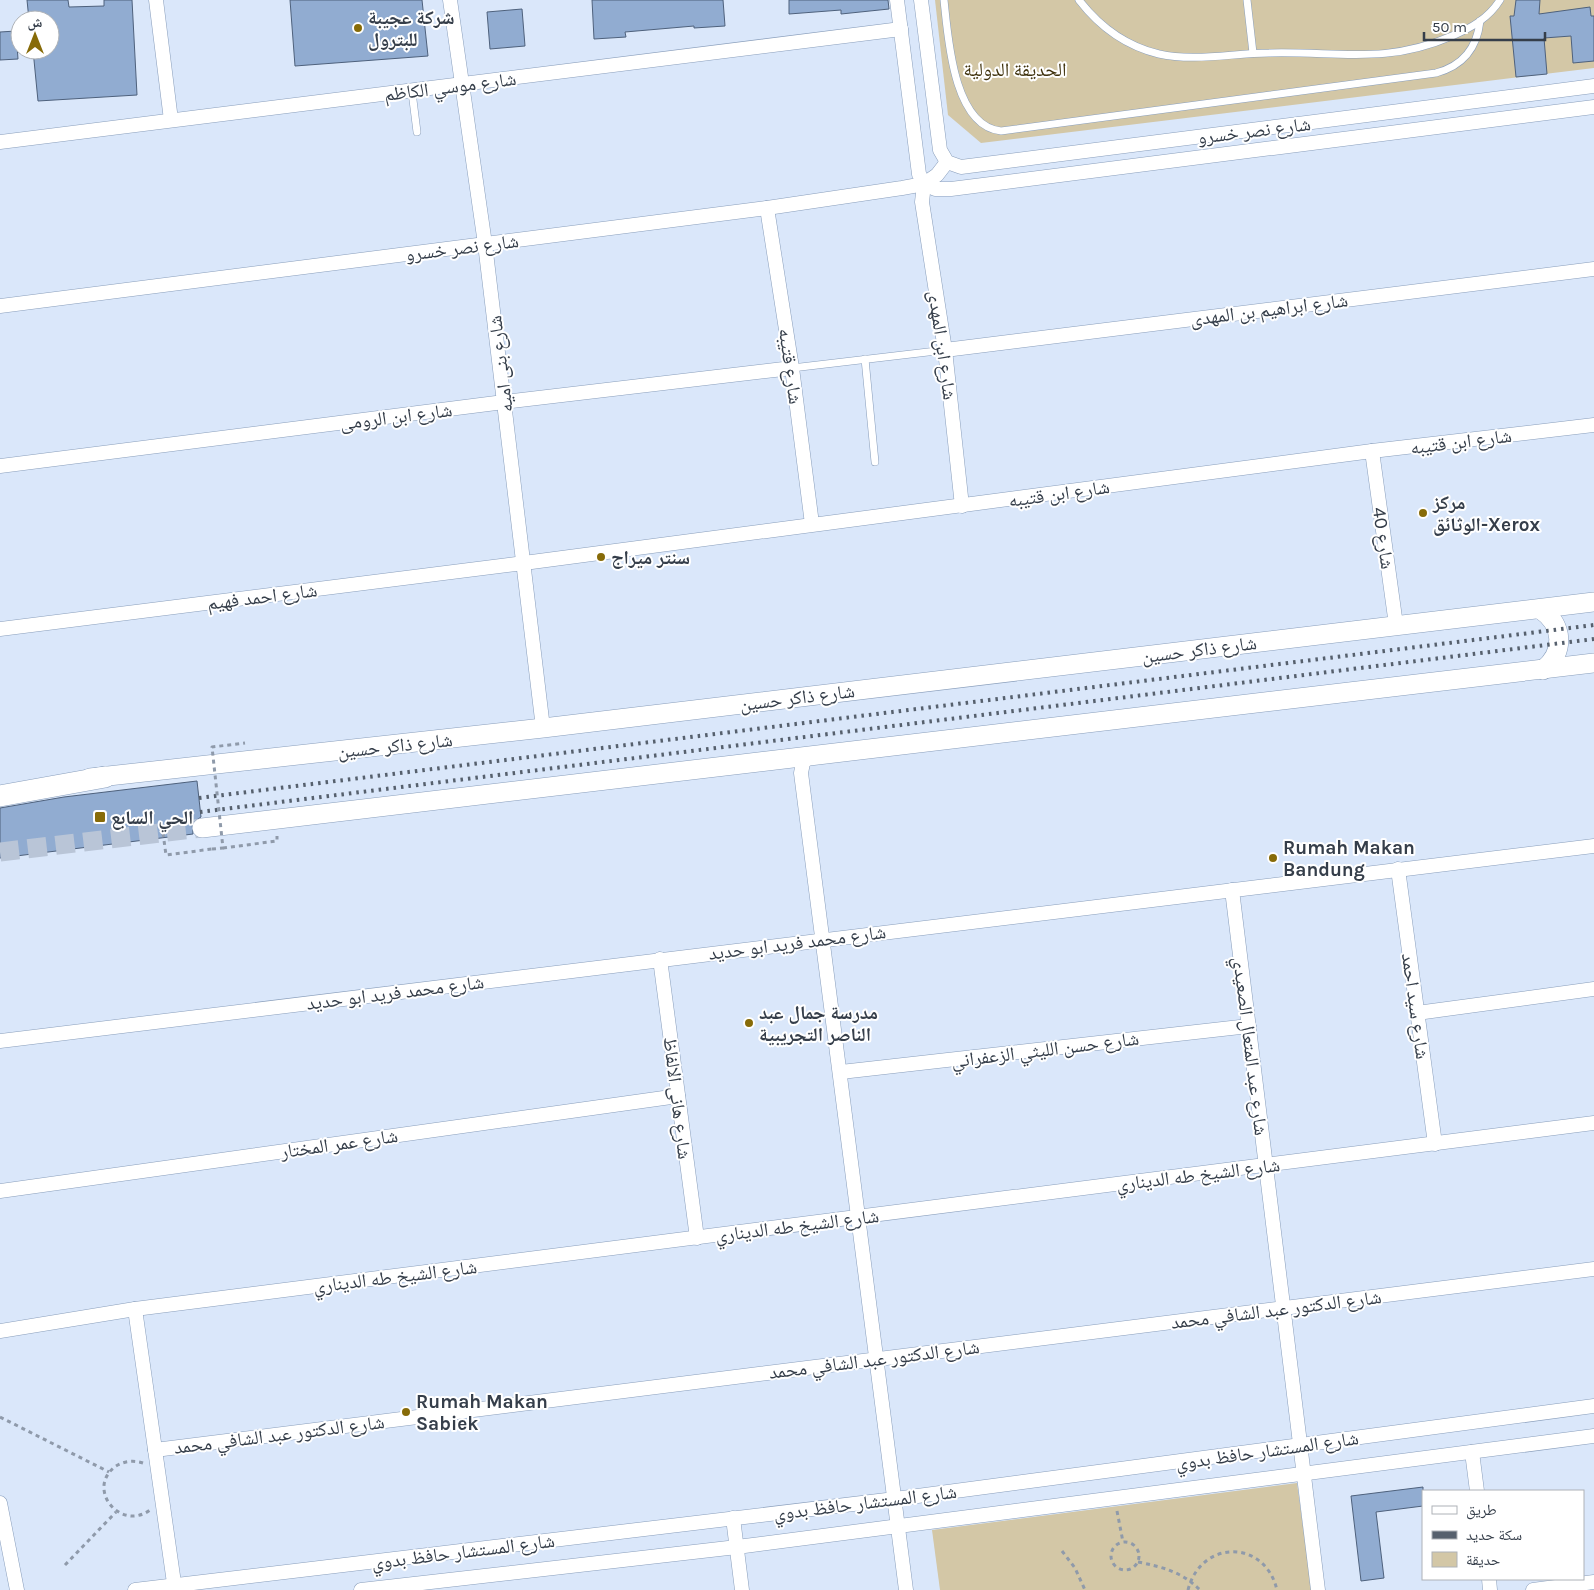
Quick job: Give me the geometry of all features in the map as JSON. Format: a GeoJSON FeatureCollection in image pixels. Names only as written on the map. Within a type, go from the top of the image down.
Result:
{"type":"FeatureCollection","features":[{"type":"Feature","properties":{"kind":"main road","name":"شارع ذاكر حسين"},"geometry":{"type":"LineString","coordinates":[[0,786],[543,728],[1594,602]]}},
{"type":"Feature","properties":{"kind":"main road"},"geometry":{"type":"LineString","coordinates":[[1540,609],[1547,614],[1557,627],[1559,643],[1554,658],[1543,670]]}},
{"type":"Feature","properties":{"kind":"main road"},"geometry":{"type":"LineString","coordinates":[[202,828],[1594,663]]}},
{"type":"Feature","properties":{"kind":"main road"},"geometry":{"type":"LineString","coordinates":[[0,796],[105,776]]}},
{"type":"Feature","properties":{"kind":"street"},"geometry":{"type":"LineString","coordinates":[[156,0],[171,120]]}},
{"type":"Feature","properties":{"kind":"street","name":"شارع بنى اميه"},"geometry":{"type":"LineString","coordinates":[[450,0],[485,244],[543,728]]}},
{"type":"Feature","properties":{"kind":"street"},"geometry":{"type":"LineString","coordinates":[[897,0],[919,174],[924,184],[937,175],[947,162],[939,144],[921,0]]}},
{"type":"Feature","properties":{"kind":"street","name":"شارع موسي الكاظم"},"geometry":{"type":"LineString","coordinates":[[0,142],[412,92],[901,29]]}},
{"type":"Feature","properties":{"kind":"street","name":"شارع نصر خسرو"},"geometry":{"type":"LineString","coordinates":[[947,162],[964,167],[1594,86]]}},
{"type":"Feature","properties":{"kind":"street","name":"شارع نصر خسرو"},"geometry":{"type":"LineString","coordinates":[[0,306],[767,208],[924,184],[943,190],[1594,107]]}},
{"type":"Feature","properties":{"kind":"street"},"geometry":{"type":"LineString","coordinates":[[964,167],[965,187]]}},
{"type":"Feature","properties":{"kind":"street","name":"شارع ابن المهدى"},"geometry":{"type":"LineString","coordinates":[[924,184],[922,202],[945,350],[962,506]]}},
{"type":"Feature","properties":{"kind":"street"},"geometry":{"type":"LineString","coordinates":[[902,188],[913,193],[922,202]]}},
{"type":"Feature","properties":{"kind":"street","name":"شارع قتيبه"},"geometry":{"type":"LineString","coordinates":[[767,208],[792,368],[812,524]]}},
{"type":"Feature","properties":{"kind":"street","name":"شارع ابراهيم بن المهدى"},"geometry":{"type":"LineString","coordinates":[[945,350],[1594,269]]}},
{"type":"Feature","properties":{"kind":"street","name":"شارع ابن الرومى"},"geometry":{"type":"LineString","coordinates":[[0,466],[504,402],[792,368]]}},
{"type":"Feature","properties":{"kind":"street","name":"شارع ابن قتيبه"},"geometry":{"type":"LineString","coordinates":[[524,563],[1372,451],[1594,425]]}},
{"type":"Feature","properties":{"kind":"street","name":"شارع 40"},"geometry":{"type":"LineString","coordinates":[[1372,451],[1396,625]]}},
{"type":"Feature","properties":{"kind":"street","name":"شارع احمد فهيم"},"geometry":{"type":"LineString","coordinates":[[0,629],[524,563]]}},
{"type":"Feature","properties":{"kind":"street"},"geometry":{"type":"LineString","coordinates":[[810,755],[803,763],[801,773],[824,939],[906,1590]]}},
{"type":"Feature","properties":{"kind":"street","name":"شارع محمد فريد ابو حديد"},"geometry":{"type":"LineString","coordinates":[[0,1041],[1594,846]]}},
{"type":"Feature","properties":{"kind":"street","name":"شارع سيد احمد"},"geometry":{"type":"LineString","coordinates":[[1398,869],[1435,1144]]}},
{"type":"Feature","properties":{"kind":"street","name":"شارع عبد المتعال الصعيدي"},"geometry":{"type":"LineString","coordinates":[[1232,890],[1318,1590]]}},
{"type":"Feature","properties":{"kind":"street","name":"شارع هانى الالفاظ"},"geometry":{"type":"LineString","coordinates":[[660,959],[697,1238]]}},
{"type":"Feature","properties":{"kind":"street"},"geometry":{"type":"LineString","coordinates":[[1417,1013],[1594,989]]}},
{"type":"Feature","properties":{"kind":"street","name":"شارع حسن الليثي الزعفراني"},"geometry":{"type":"LineString","coordinates":[[841,1072],[1249,1026]]}},
{"type":"Feature","properties":{"kind":"street","name":"شارع عمر المختار"},"geometry":{"type":"LineString","coordinates":[[0,1191],[678,1096]]}},
{"type":"Feature","properties":{"kind":"street","name":"شارع الشيخ طه الديناري"},"geometry":{"type":"LineString","coordinates":[[0,1331],[135,1309],[1594,1123]]}},
{"type":"Feature","properties":{"kind":"street","name":"شارع الدكتور عبد الشافي محمد"},"geometry":{"type":"LineString","coordinates":[[155,1450],[1594,1269]]}},
{"type":"Feature","properties":{"kind":"street"},"geometry":{"type":"LineString","coordinates":[[135,1309],[175,1588]]}},
{"type":"Feature","properties":{"kind":"street","name":"شارع المستشار حافظ بدوي"},"geometry":{"type":"LineString","coordinates":[[135,1590],[175,1588],[895,1499],[1594,1406]]}},
{"type":"Feature","properties":{"kind":"street","name":"شارع المستشار حافظ بدوي"},"geometry":{"type":"LineString","coordinates":[[361,1590],[737,1547],[1594,1436]]}},
{"type":"Feature","properties":{"kind":"street"},"geometry":{"type":"LineString","coordinates":[[1472,1452],[1477,1490]]}},
{"type":"Feature","properties":{"kind":"street"},"geometry":{"type":"LineString","coordinates":[[0,1503],[17,1590]]}},
{"type":"Feature","properties":{"kind":"street"},"geometry":{"type":"LineString","coordinates":[[734,1518],[742,1590]]}},
{"type":"Feature","properties":{"kind":"street"},"geometry":{"type":"LineString","coordinates":[[1533,1590],[1594,1582]]}},
{"type":"Feature","properties":{"kind":"lane"},"geometry":{"type":"LineString","coordinates":[[944,0],[951,55],[959,86],[978,122],[984,127],[1001,131],[1436,73],[1454,67],[1469,53],[1475,44],[1480,21]]}},
{"type":"Feature","properties":{"kind":"lane"},"geometry":{"type":"LineString","coordinates":[[1079,0],[1094,18],[1113,34],[1151,51],[1190,58],[1253,53],[1380,56],[1441,41],[1480,21],[1500,0]]}},
{"type":"Feature","properties":{"kind":"lane"},"geometry":{"type":"LineString","coordinates":[[1248,0],[1253,53]]}},
{"type":"Feature","properties":{"kind":"lane"},"geometry":{"type":"LineString","coordinates":[[412,92],[417,132]]}},
{"type":"Feature","properties":{"kind":"lane"},"geometry":{"type":"LineString","coordinates":[[792,368],[945,350]]}},
{"type":"Feature","properties":{"kind":"lane"},"geometry":{"type":"LineString","coordinates":[[865,359],[875,462]]}},
{"type":"Feature","properties":{"kind":"path"},"geometry":{"type":"LineString","coordinates":[[223,848],[212,747],[245,743]]}},
{"type":"Feature","properties":{"kind":"path"},"geometry":{"type":"LineString","coordinates":[[163,833],[166,855],[277,840]]}},
{"type":"Feature","properties":{"kind":"path"},"geometry":{"type":"LineString","coordinates":[[0,1418],[109,1472]]}},
{"type":"Feature","properties":{"kind":"path"},"geometry":{"type":"LineString","coordinates":[[158,1472],[140,1462],[129,1461],[120,1463],[109,1472],[104,1492],[106,1500],[116,1512],[124,1516],[141,1515],[149,1511],[162,1498]]}},
{"type":"Feature","properties":{"kind":"path"},"geometry":{"type":"LineString","coordinates":[[1115,1499],[1123,1542]]}},
{"type":"Feature","properties":{"kind":"path"},"geometry":{"type":"LineString","coordinates":[[65,1566],[116,1512]]}},
{"type":"Feature","properties":{"kind":"path"},"geometry":{"type":"LineString","coordinates":[[1123,1542],[1136,1547],[1139,1557],[1135,1567],[1124,1571],[1113,1566],[1110,1560],[1112,1548],[1123,1542]]}},
{"type":"Feature","properties":{"kind":"path"},"geometry":{"type":"LineString","coordinates":[[1062,1551],[1075,1568],[1085,1590]]}},
{"type":"Feature","properties":{"kind":"path"},"geometry":{"type":"LineString","coordinates":[[1188,1590],[1190,1581],[1198,1568],[1209,1558],[1228,1551],[1238,1551],[1257,1558],[1271,1572],[1277,1590]]}},
{"type":"Feature","properties":{"kind":"path"},"geometry":{"type":"LineString","coordinates":[[1138,1562],[1166,1568],[1190,1581],[1200,1590]]}},
{"type":"Feature","properties":{"kind":"green space","name":"الحديقة الدولية"},"geometry":{"type":"Polygon","coordinates":[[[935,0],[1594,0],[1594,68],[981,143],[948,115],[935,0]]]}},
{"type":"Feature","properties":{"kind":"green space"},"geometry":{"type":"Polygon","coordinates":[[[1297,1483],[1312,1590],[940,1590],[932,1530],[1297,1483]]]}},
{"type":"Feature","properties":{"kind":"building"},"geometry":{"type":"Polygon","coordinates":[[[27,0],[68,0],[69,7],[104,6],[104,0],[132,0],[137,95],[38,101],[34,60],[60,60],[60,10],[28,10],[27,0]]]}},
{"type":"Feature","properties":{"kind":"building","name":"شركة عجيبة للبترول"},"geometry":{"type":"Polygon","coordinates":[[[290,0],[422,0],[428,56],[295,66],[290,0]]]}},
{"type":"Feature","properties":{"kind":"building"},"geometry":{"type":"Polygon","coordinates":[[[592,0],[723,0],[725,26],[694,28],[694,26],[625,32],[626,37],[594,39],[592,0]]]}},
{"type":"Feature","properties":{"kind":"building"},"geometry":{"type":"Polygon","coordinates":[[[789,0],[888,0],[889,9],[841,14],[841,10],[789,14],[789,0]]]}},
{"type":"Feature","properties":{"kind":"building"},"geometry":{"type":"Polygon","coordinates":[[[1516,0],[1540,0],[1539,14],[1590,7],[1591,16],[1594,16],[1594,61],[1573,63],[1571,36],[1544,38],[1547,74],[1516,77],[1510,16],[1514,16],[1516,0]]]}},
{"type":"Feature","properties":{"kind":"building"},"geometry":{"type":"Polygon","coordinates":[[[522,9],[525,46],[490,49],[487,12],[522,9]]]}},
{"type":"Feature","properties":{"kind":"building"},"geometry":{"type":"Polygon","coordinates":[[[10,31],[10,59],[0,60],[0,32],[10,31]]]}},
{"type":"Feature","properties":{"kind":"building","name":"الحي السابع"},"geometry":{"type":"Polygon","coordinates":[[[197,781],[201,817],[192,823],[193,834],[0,858],[0,808],[64,797],[197,781]]]}},
{"type":"Feature","properties":{"kind":"building"},"geometry":{"type":"Polygon","coordinates":[[[1423,1487],[1422,1506],[1376,1512],[1384,1578],[1361,1581],[1351,1496],[1423,1487]]]}},
{"type":"Feature","properties":{"kind":"tunnel"},"geometry":{"type":"LineString","coordinates":[[0,852],[202,828]]}},
{"type":"Feature","properties":{"kind":"railway"},"geometry":{"type":"LineString","coordinates":[[199,798],[1594,625]]}},
{"type":"Feature","properties":{"kind":"railway"},"geometry":{"type":"LineString","coordinates":[[200,812],[1594,639]]}},
{"type":"Feature","properties":{"kind":"place","name":"شركة عجيبة للبترول"},"geometry":{"type":"Point","coordinates":[358,28]}},
{"type":"Feature","properties":{"kind":"place","name":"مركز الوثائق-Xerox"},"geometry":{"type":"Point","coordinates":[1423,513]}},
{"type":"Feature","properties":{"kind":"place","name":"سنتر ميراج"},"geometry":{"type":"Point","coordinates":[601,557]}},
{"type":"Feature","properties":{"kind":"place","name":"الحي السابع"},"geometry":{"type":"Point","coordinates":[100,817]}},
{"type":"Feature","properties":{"kind":"place","name":"Rumah Makan Bandung"},"geometry":{"type":"Point","coordinates":[1273,858]}},
{"type":"Feature","properties":{"kind":"place","name":"مدرسة جمال عبد الناصر التجريبية"},"geometry":{"type":"Point","coordinates":[749,1023]}},
{"type":"Feature","properties":{"kind":"place","name":"Rumah Makan Sabiek"},"geometry":{"type":"Point","coordinates":[406,1412]}}]}
